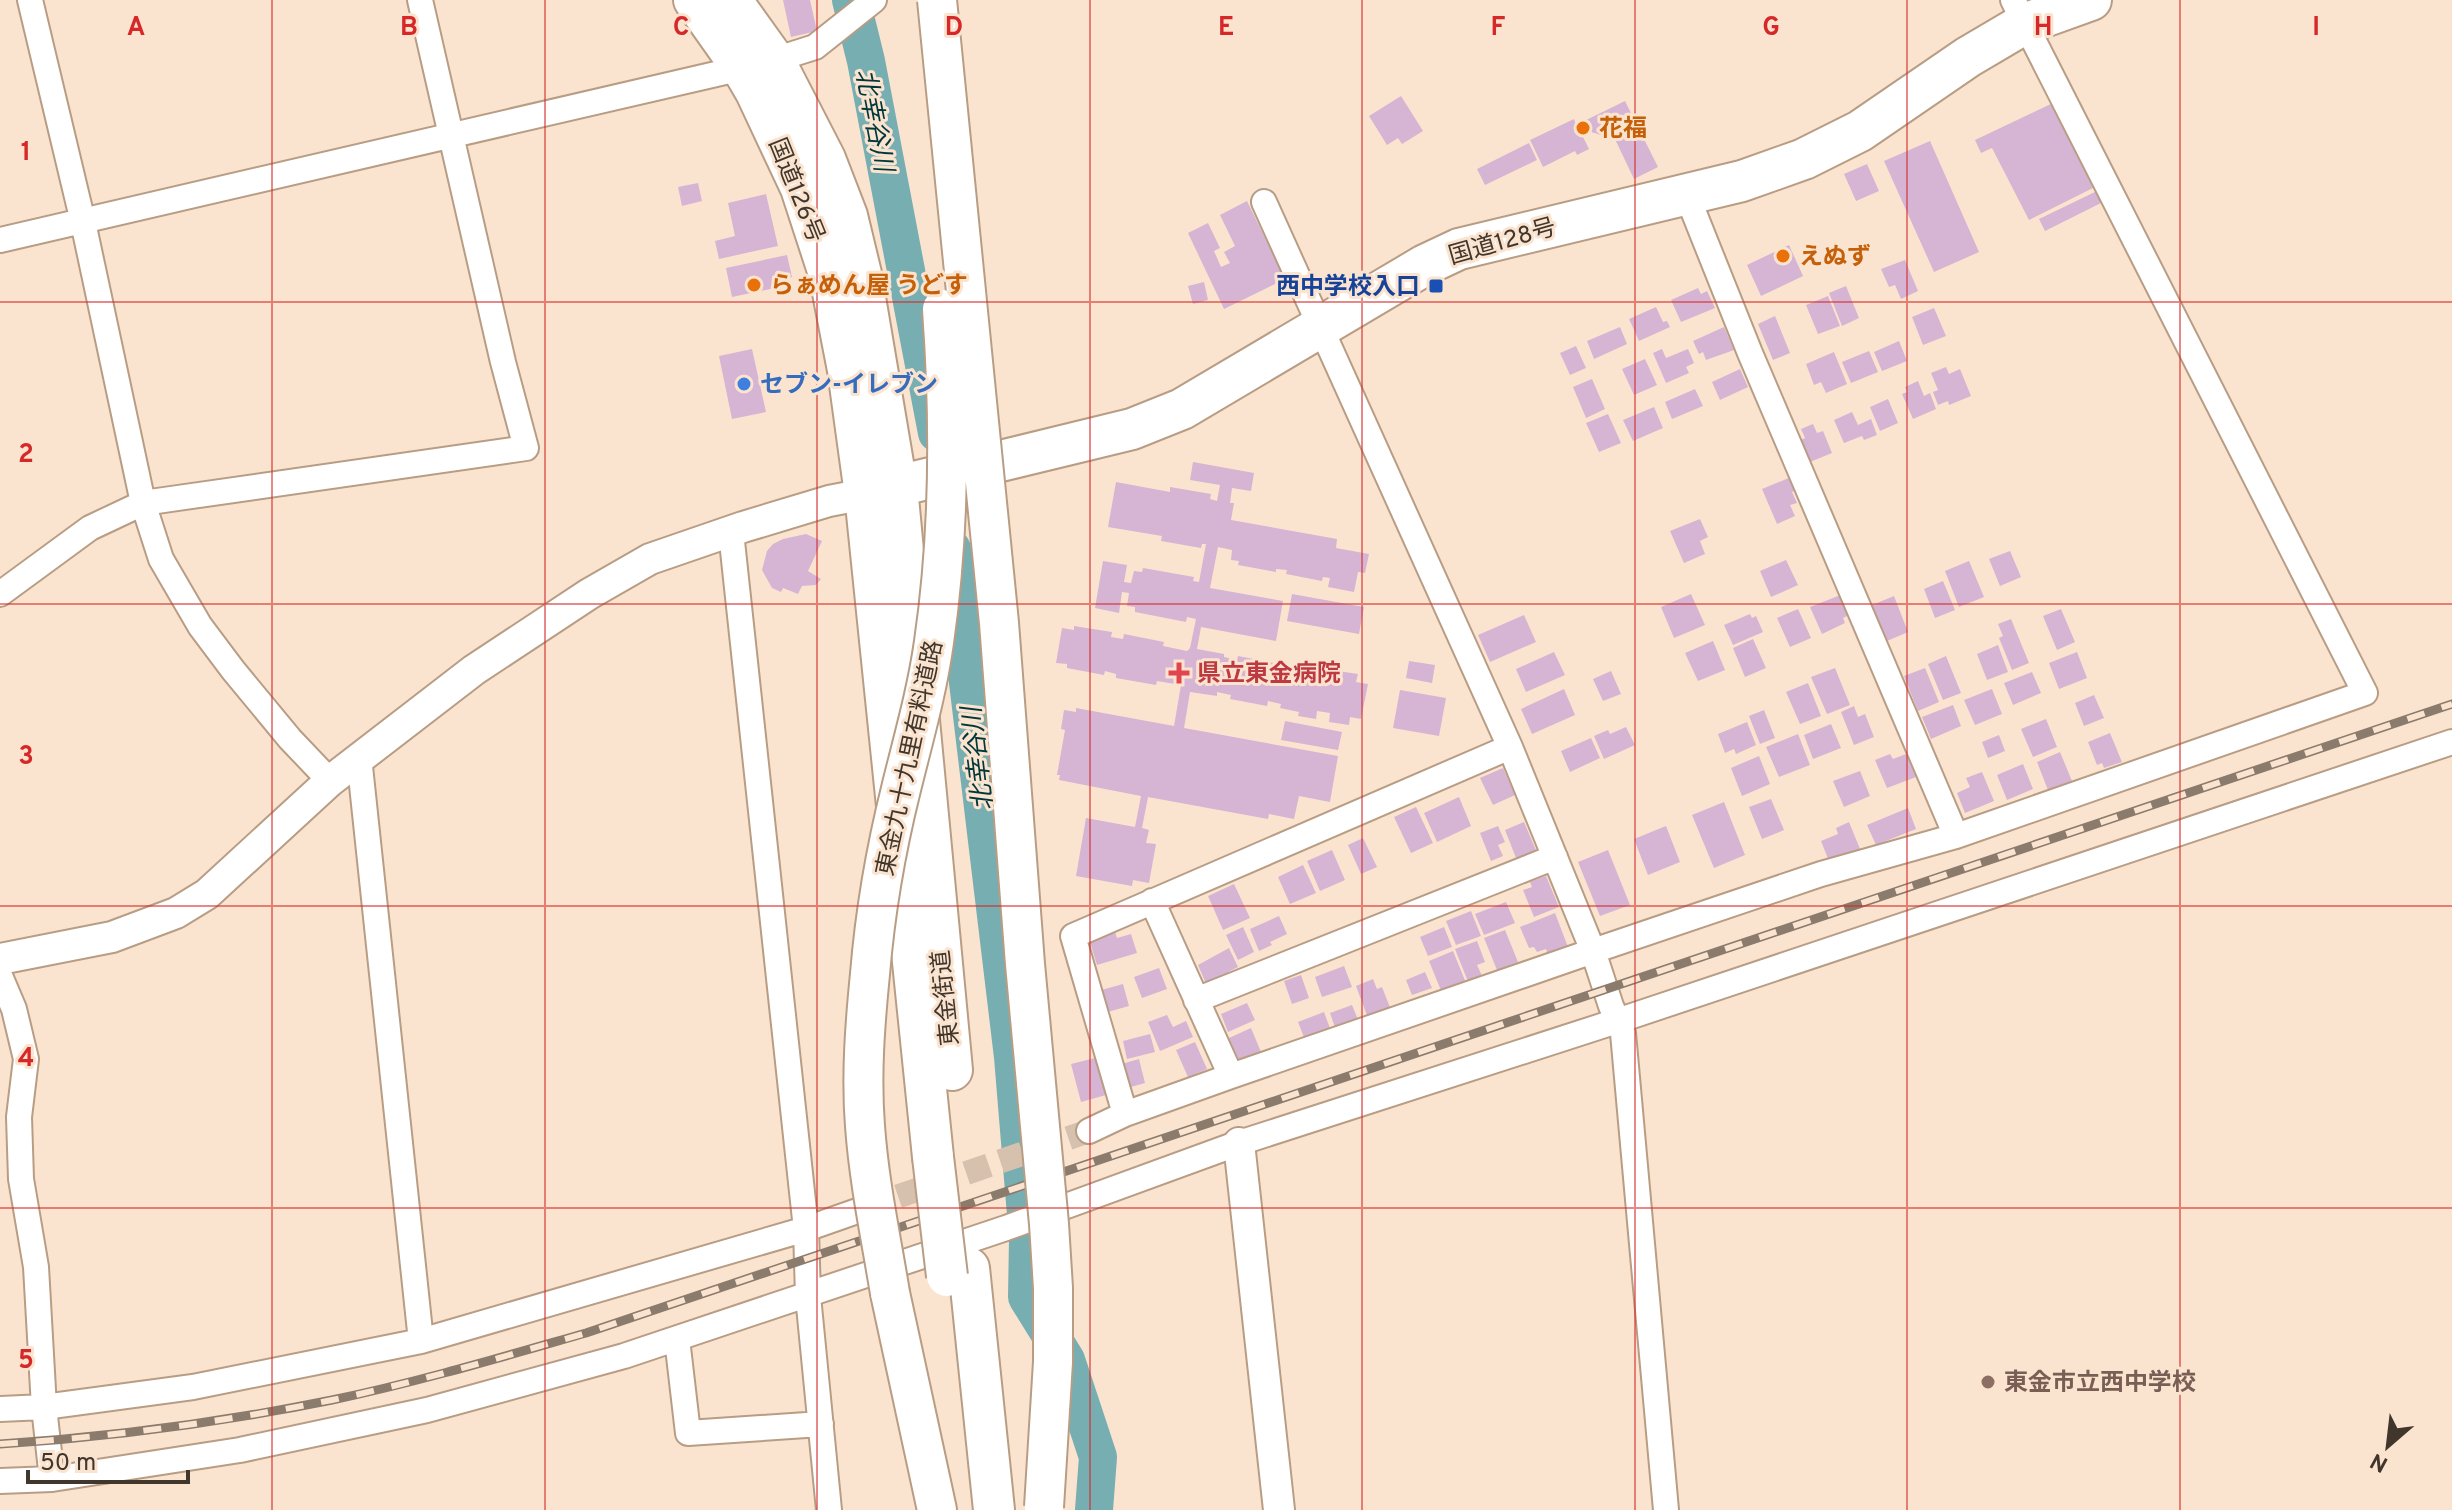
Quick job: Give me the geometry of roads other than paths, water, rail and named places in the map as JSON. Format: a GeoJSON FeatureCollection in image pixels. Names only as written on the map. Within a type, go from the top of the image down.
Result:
{"type":"FeatureCollection","features":[{"type":"Feature","properties":{"kind":"highway","name":"国道126号"},"geometry":{"type":"LineString","coordinates":[[694,0],[758,64]]}},
{"type":"Feature","properties":{"kind":"highway","name":"国道126号"},"geometry":{"type":"LineString","coordinates":[[731,0],[758,64],[830,277],[848,370],[881,490]]}},
{"type":"Feature","properties":{"kind":"highway","name":"国道128号"},"geometry":{"type":"LineString","coordinates":[[881,490],[1132,429],[1182,409],[1321,325],[1459,249],[1742,181],[1804,159],[1860,131],[1968,57],[2018,12],[2091,0]]}},
{"type":"Feature","properties":{"kind":"highway","name":"東金街道"},"geometry":{"type":"LineString","coordinates":[[881,490],[958,1272],[972,1510]]}},
{"type":"Feature","properties":{"kind":"highway","name":"東金街道"},"geometry":{"type":"LineString","coordinates":[[958,1272],[994,1510]]}},
{"type":"Feature","properties":{"kind":"main road","name":"東金九十九里有料道路"},"geometry":{"type":"LineString","coordinates":[[924,0],[938,176],[939,266],[945,358],[946,524],[934,642],[924,698],[900,793],[870,972],[865,1044],[865,1125],[890,1293],[937,1510]]}},
{"type":"Feature","properties":{"kind":"main road"},"geometry":{"type":"LineString","coordinates":[[937,0],[1000,638],[1027,994],[1049,1224],[1053,1362],[1044,1508]]}},
{"type":"Feature","properties":{"kind":"street"},"geometry":{"type":"LineString","coordinates":[[30,0],[83,222],[143,503],[161,559],[200,626],[290,739],[330,781]]}},
{"type":"Feature","properties":{"kind":"street"},"geometry":{"type":"LineString","coordinates":[[0,594],[90,528],[143,503],[526,448],[503,362],[420,0]]}},
{"type":"Feature","properties":{"kind":"street"},"geometry":{"type":"LineString","coordinates":[[0,240],[758,64],[815,47],[874,0]]}},
{"type":"Feature","properties":{"kind":"street"},"geometry":{"type":"LineString","coordinates":[[1089,1131],[1125,1114],[1231,1076],[1593,951],[1821,874],[1956,836],[2365,693],[2018,12]]}},
{"type":"Feature","properties":{"kind":"street"},"geometry":{"type":"LineString","coordinates":[[1686,193],[1750,353],[1956,836]]}},
{"type":"Feature","properties":{"kind":"street"},"geometry":{"type":"LineString","coordinates":[[1264,202],[1510,747],[1623,1033],[1666,1510]]}},
{"type":"Feature","properties":{"kind":"street"},"geometry":{"type":"LineString","coordinates":[[0,959],[112,937],[176,913],[207,894],[330,781],[474,670],[589,594],[650,559],[829,501],[881,490]]}},
{"type":"Feature","properties":{"kind":"street"},"geometry":{"type":"LineString","coordinates":[[731,532],[806,1229],[808,1296],[829,1510]]}},
{"type":"Feature","properties":{"kind":"street"},"geometry":{"type":"LineString","coordinates":[[0,1481],[52,1479],[240,1450],[427,1410],[624,1356],[1006,1228],[1239,1143],[1617,1021],[2452,742]]}},
{"type":"Feature","properties":{"kind":"street"},"geometry":{"type":"LineString","coordinates":[[1125,1114],[1073,936],[1510,747]]}},
{"type":"Feature","properties":{"kind":"street"},"geometry":{"type":"LineString","coordinates":[[359,757],[421,1341]]}},
{"type":"Feature","properties":{"kind":"street"},"geometry":{"type":"LineString","coordinates":[[1196,1000],[1555,857]]}},
{"type":"Feature","properties":{"kind":"street"},"geometry":{"type":"LineString","coordinates":[[1152,901],[1231,1076]]}},
{"type":"Feature","properties":{"kind":"street"},"geometry":{"type":"LineString","coordinates":[[0,976],[14,1009],[26,1059],[19,1117],[21,1179],[36,1267],[44,1407],[52,1479]]}},
{"type":"Feature","properties":{"kind":"street"},"geometry":{"type":"LineString","coordinates":[[1239,1143],[1279,1510]]}},
{"type":"Feature","properties":{"kind":"street"},"geometry":{"type":"LineString","coordinates":[[0,1409],[44,1407],[193,1387],[421,1341],[806,1229],[863,1209]]}},
{"type":"Feature","properties":{"kind":"street"},"geometry":{"type":"LineString","coordinates":[[677,1339],[688,1433],[821,1424]]}},
{"type":"Feature","properties":{"kind":"waterway","name":"北幸谷川"},"geometry":{"type":"LineString","coordinates":[[851,0],[866,61],[937,433]]}},
{"type":"Feature","properties":{"kind":"waterway","name":"北幸谷川"},"geometry":{"type":"LineString","coordinates":[[952,549],[1013,1057],[1028,1239],[1027,1297],[1066,1360],[1098,1457],[1094,1510]]}},
{"type":"Feature","properties":{"kind":"tunnel"},"geometry":{"type":"LineString","coordinates":[[864,1208],[1089,1131]]}},
{"type":"Feature","properties":{"kind":"railway"},"geometry":{"type":"LineString","coordinates":[[0,1444],[125,1433],[291,1408],[460,1369],[586,1333],[2452,704]]}},
{"type":"Feature","properties":{"kind":"place","name":"花福"},"geometry":{"type":"Point","coordinates":[1583,128]}},
{"type":"Feature","properties":{"kind":"place","name":"えぬず"},"geometry":{"type":"Point","coordinates":[1783,256]}},
{"type":"Feature","properties":{"kind":"place","name":"らぁめん屋 うどす"},"geometry":{"type":"Point","coordinates":[754,285]}},
{"type":"Feature","properties":{"kind":"place","name":"西中学校入口"},"geometry":{"type":"Point","coordinates":[1436,286]}},
{"type":"Feature","properties":{"kind":"place","name":"セブン-イレブン"},"geometry":{"type":"Point","coordinates":[744,384]}},
{"type":"Feature","properties":{"kind":"place","name":"県立東金病院"},"geometry":{"type":"Point","coordinates":[1179,673]}},
{"type":"Feature","properties":{"kind":"place","name":"東金市立西中学校"},"geometry":{"type":"Point","coordinates":[1988,1382]}}]}
